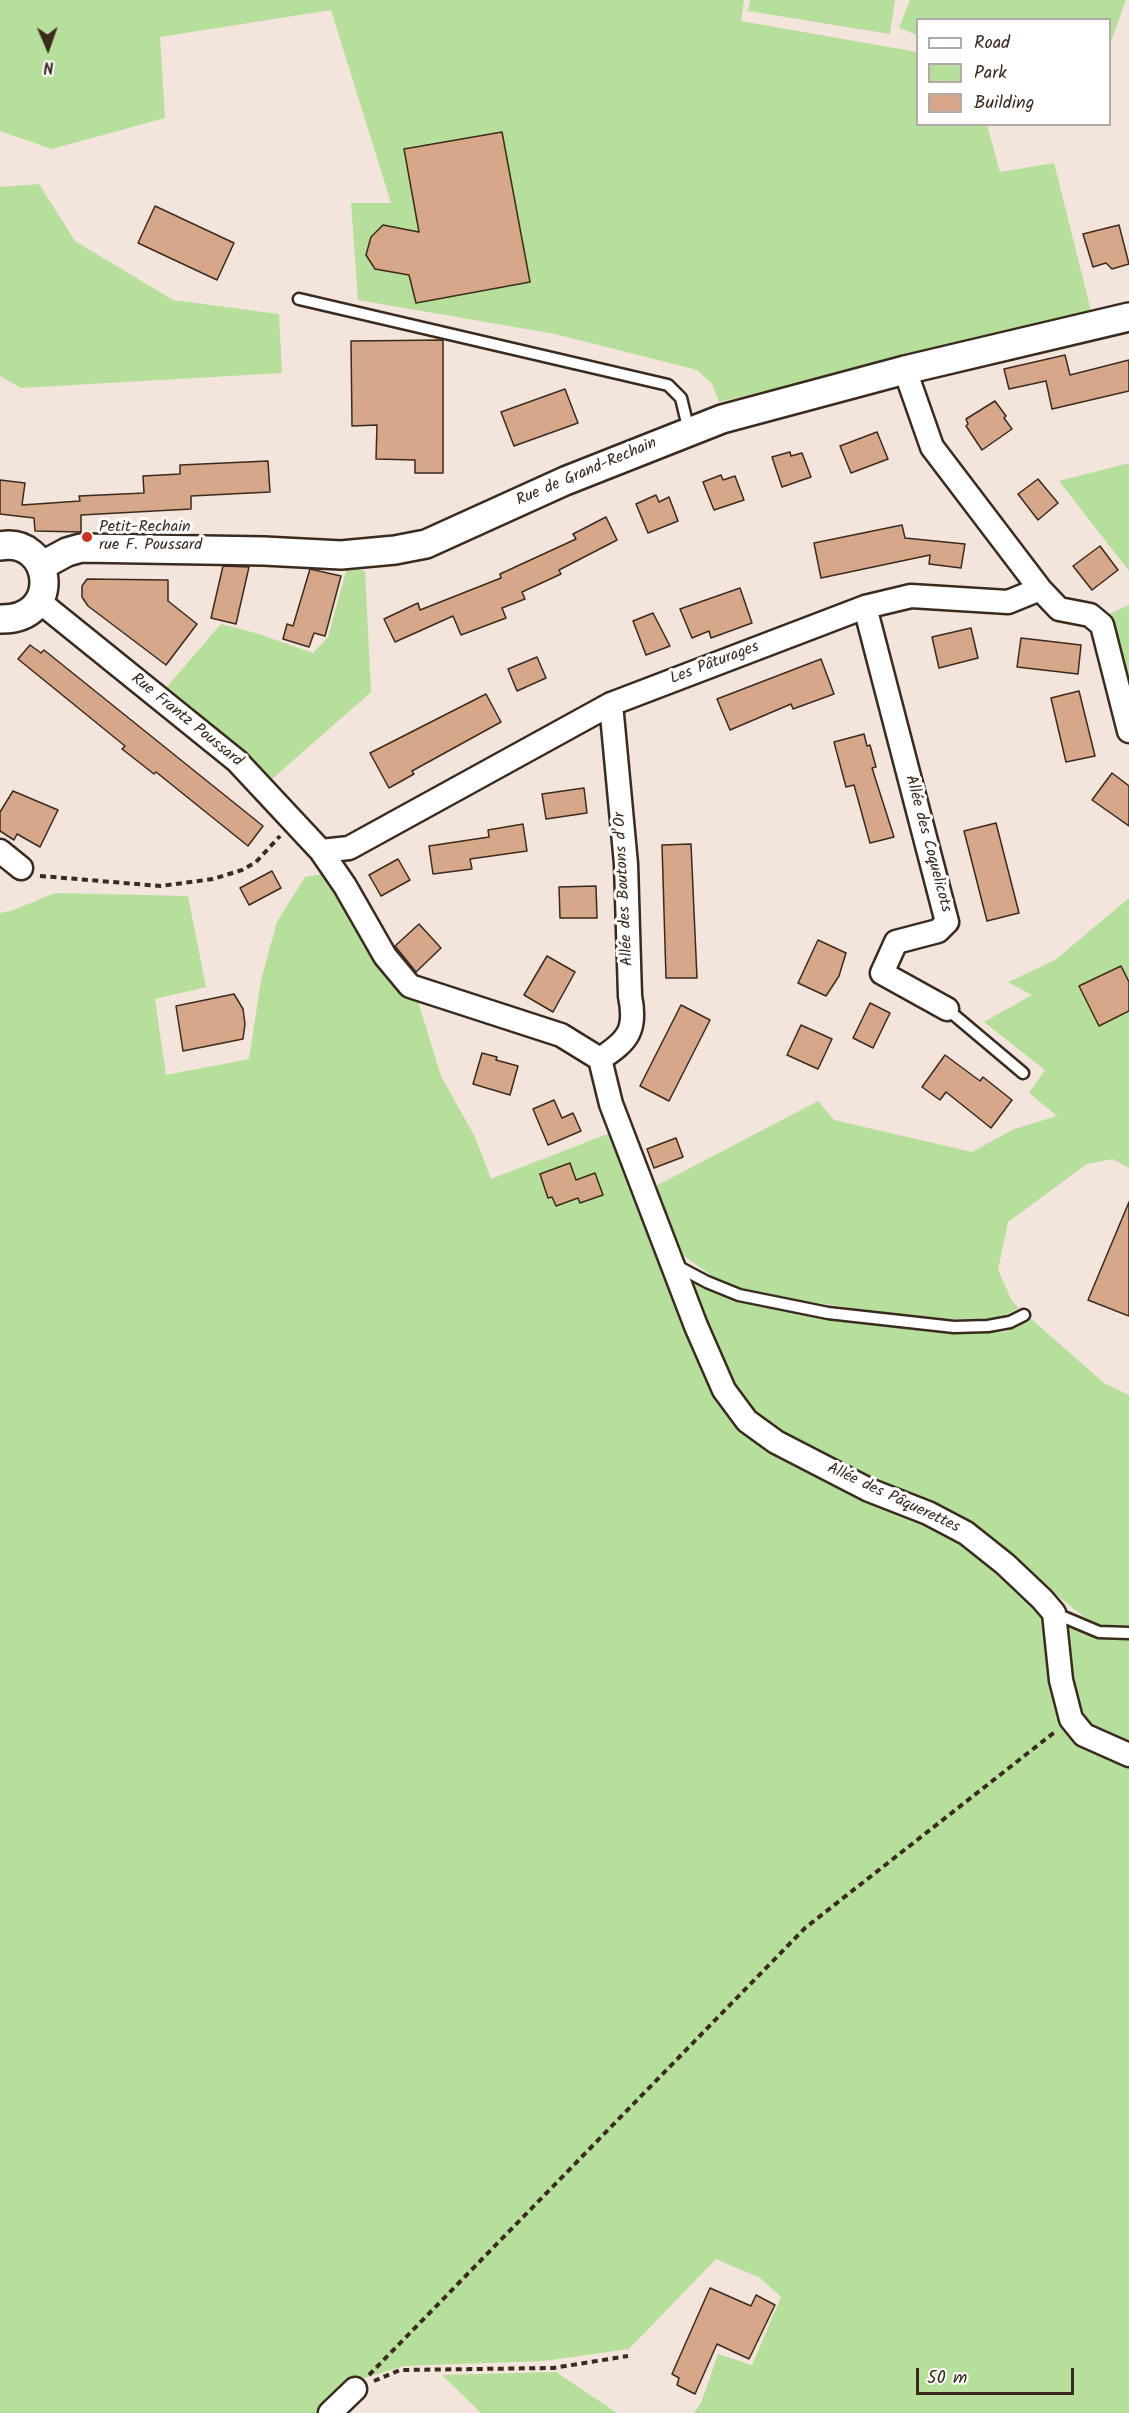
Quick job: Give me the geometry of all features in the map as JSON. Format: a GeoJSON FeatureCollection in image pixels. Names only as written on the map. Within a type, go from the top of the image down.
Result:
{"type":"FeatureCollection","features":[{"type":"Feature","properties":{"kind":"street","name":"Rue de Grand-Rechain"},"geometry":{"type":"LineString","coordinates":[[41,566],[67,552],[81,548],[264,551],[341,555],[395,550],[426,544],[565,481],[722,418],[905,370],[1129,317]]}},
{"type":"Feature","properties":{"kind":"street"},"geometry":{"type":"LineString","coordinates":[[905,370],[932,447],[1040,589],[1059,609],[1090,615],[1102,625],[1129,731]]}},
{"type":"Feature","properties":{"kind":"street"},"geometry":{"type":"LineString","coordinates":[[0,546],[16,546],[27,551],[41,566],[45,584],[40,602],[23,617],[0,620]]}},
{"type":"Feature","properties":{"kind":"street","name":"Les Pâturages"},"geometry":{"type":"LineString","coordinates":[[321,851],[349,848],[611,704],[865,607],[911,596],[1008,602],[1040,589]]}},
{"type":"Feature","properties":{"kind":"street","name":"Rue Frantz Poussard"},"geometry":{"type":"LineString","coordinates":[[40,602],[237,760],[321,851]]}},
{"type":"Feature","properties":{"kind":"street","name":"Allée des Coquelicots"},"geometry":{"type":"LineString","coordinates":[[865,607],[947,922],[938,931],[896,942],[882,973],[947,1010]]}},
{"type":"Feature","properties":{"kind":"street","name":"Allée des Boutons d’Or"},"geometry":{"type":"LineString","coordinates":[[600,1059],[617,1048],[630,1032],[634,1015],[630,996],[626,864],[611,704]]}},
{"type":"Feature","properties":{"kind":"street"},"geometry":{"type":"LineString","coordinates":[[0,851],[21,868]]}},
{"type":"Feature","properties":{"kind":"street"},"geometry":{"type":"LineString","coordinates":[[321,851],[345,886],[385,956],[410,986],[561,1035],[600,1059]]}},
{"type":"Feature","properties":{"kind":"street","name":"Allée des Pâquerettes"},"geometry":{"type":"LineString","coordinates":[[600,1059],[611,1104],[672,1263],[724,1390],[747,1421],[786,1448],[869,1490],[928,1513],[966,1533],[1005,1564],[1054,1613]]}},
{"type":"Feature","properties":{"kind":"street"},"geometry":{"type":"LineString","coordinates":[[1054,1613],[1062,1680],[1071,1719],[1084,1735],[1129,1755]]}},
{"type":"Feature","properties":{"kind":"street"},"geometry":{"type":"LineString","coordinates":[[330,2413],[356,2389]]}},
{"type":"Feature","properties":{"kind":"lane"},"geometry":{"type":"LineString","coordinates":[[299,299],[669,385],[681,398],[688,431]]}},
{"type":"Feature","properties":{"kind":"lane"},"geometry":{"type":"LineString","coordinates":[[947,1010],[1023,1073]]}},
{"type":"Feature","properties":{"kind":"lane"},"geometry":{"type":"LineString","coordinates":[[672,1263],[707,1282],[739,1295],[828,1314],[954,1327],[988,1326],[1010,1322],[1024,1315]]}},
{"type":"Feature","properties":{"kind":"lane"},"geometry":{"type":"LineString","coordinates":[[1054,1613],[1099,1632],[1129,1633]]}},
{"type":"Feature","properties":{"kind":"path"},"geometry":{"type":"LineString","coordinates":[[21,868],[41,877],[161,886],[213,879],[242,870],[256,862],[278,838],[299,825]]}},
{"type":"Feature","properties":{"kind":"path"},"geometry":{"type":"LineString","coordinates":[[356,2389],[804,1928],[1071,1719]]}},
{"type":"Feature","properties":{"kind":"path"},"geometry":{"type":"LineString","coordinates":[[356,2389],[400,2370],[553,2368],[628,2356]]}},
{"type":"Feature","properties":{"kind":"green space"},"geometry":{"type":"Polygon","coordinates":[[[0,0],[744,0],[741,21],[916,52],[916,126],[987,126],[1000,172],[1054,163],[1091,311],[719,402],[712,384],[697,370],[555,334],[358,300],[351,203],[391,203],[331,10],[160,37],[165,118],[52,149],[0,131],[0,0]]]}},
{"type":"Feature","properties":{"kind":"green space"},"geometry":{"type":"Polygon","coordinates":[[[750,0],[895,0],[890,34],[748,11],[750,0]]]}},
{"type":"Feature","properties":{"kind":"green space"},"geometry":{"type":"Polygon","coordinates":[[[910,0],[1126,0],[1111,41],[1111,18],[916,18],[916,35],[899,28],[910,0]]]}},
{"type":"Feature","properties":{"kind":"green space"},"geometry":{"type":"Polygon","coordinates":[[[39,184],[75,241],[173,300],[279,314],[282,373],[21,388],[0,376],[0,187],[39,184]]]}},
{"type":"Feature","properties":{"kind":"green space"},"geometry":{"type":"Polygon","coordinates":[[[1129,463],[1129,571],[1059,481],[1129,463]]]}},
{"type":"Feature","properties":{"kind":"green space"},"geometry":{"type":"Polygon","coordinates":[[[347,568],[365,571],[371,692],[271,780],[234,751],[165,689],[221,624],[259,634],[313,653],[328,637],[347,568]]]}},
{"type":"Feature","properties":{"kind":"green space"},"geometry":{"type":"Polygon","coordinates":[[[1129,605],[1129,699],[1109,614],[1129,605]]]}},
{"type":"Feature","properties":{"kind":"green space"},"geometry":{"type":"Polygon","coordinates":[[[327,873],[416,995],[441,1076],[475,1137],[491,1179],[615,1131],[697,1350],[732,1420],[777,1453],[961,1535],[1047,1614],[1062,1705],[1129,1760],[1129,2413],[694,2413],[701,2403],[718,2354],[752,2365],[781,2297],[760,2278],[716,2259],[629,2349],[544,2361],[404,2366],[355,2381],[321,2413],[0,2413],[0,913],[11,911],[55,893],[188,896],[206,987],[155,999],[166,1075],[249,1059],[261,980],[277,922],[305,877],[327,873]]]}},
{"type":"Feature","properties":{"kind":"green space"},"geometry":{"type":"Polygon","coordinates":[[[1129,898],[1129,1168],[1113,1159],[1087,1164],[1008,1222],[998,1270],[1012,1301],[1019,1308],[998,1319],[930,1319],[782,1298],[722,1283],[671,1247],[650,1189],[818,1101],[834,1120],[972,1152],[1014,1129],[1057,1116],[1029,1093],[1045,1070],[984,1022],[1032,995],[1008,982],[1055,960],[1129,898]]]}},
{"type":"Feature","properties":{"kind":"green space"},"geometry":{"type":"Polygon","coordinates":[[[679,1270],[733,1299],[930,1331],[1005,1332],[1029,1317],[1104,1383],[1129,1395],[1129,1625],[1113,1627],[1093,1624],[968,1525],[777,1436],[732,1395],[679,1270]]]}},
{"type":"Feature","properties":{"kind":"green space"},"geometry":{"type":"Polygon","coordinates":[[[1062,1622],[1094,1635],[1129,1639],[1129,1747],[1076,1721],[1062,1622]]]}},
{"type":"Feature","properties":{"kind":"green space"},"geometry":{"type":"Polygon","coordinates":[[[556,2372],[617,2413],[481,2413],[442,2375],[556,2372]]]}},
{"type":"Feature","properties":{"kind":"building"},"geometry":{"type":"Polygon","coordinates":[[[502,132],[530,282],[416,303],[409,275],[375,269],[366,255],[371,237],[383,225],[419,232],[404,149],[502,132]]]}},
{"type":"Feature","properties":{"kind":"building"},"geometry":{"type":"Polygon","coordinates":[[[155,206],[234,243],[217,280],[138,243],[155,206]]]}},
{"type":"Feature","properties":{"kind":"building"},"geometry":{"type":"Polygon","coordinates":[[[1119,225],[1129,264],[1112,269],[1106,263],[1093,267],[1083,234],[1119,225]]]}},
{"type":"Feature","properties":{"kind":"building"},"geometry":{"type":"Polygon","coordinates":[[[443,340],[443,473],[415,473],[415,460],[376,459],[377,425],[352,426],[351,341],[443,340]]]}},
{"type":"Feature","properties":{"kind":"building"},"geometry":{"type":"Polygon","coordinates":[[[1065,355],[1070,375],[1129,360],[1129,391],[1052,409],[1046,381],[1009,389],[1004,369],[1065,355]]]}},
{"type":"Feature","properties":{"kind":"building"},"geometry":{"type":"Polygon","coordinates":[[[565,389],[578,423],[514,446],[501,412],[565,389]]]}},
{"type":"Feature","properties":{"kind":"building"},"geometry":{"type":"Polygon","coordinates":[[[995,401],[1012,429],[982,450],[966,426],[968,424],[966,419],[995,401]]]}},
{"type":"Feature","properties":{"kind":"building"},"geometry":{"type":"Polygon","coordinates":[[[877,432],[888,459],[851,473],[840,446],[877,432]]]}},
{"type":"Feature","properties":{"kind":"building"},"geometry":{"type":"Polygon","coordinates":[[[790,452],[791,456],[802,453],[811,477],[782,487],[772,457],[790,452]]]}},
{"type":"Feature","properties":{"kind":"building"},"geometry":{"type":"Polygon","coordinates":[[[268,461],[270,492],[191,496],[191,509],[81,515],[81,532],[35,531],[34,518],[0,514],[0,480],[25,483],[22,505],[80,501],[79,496],[144,493],[143,476],[180,474],[180,465],[268,461]]]}},
{"type":"Feature","properties":{"kind":"building"},"geometry":{"type":"Polygon","coordinates":[[[721,475],[723,480],[735,476],[744,500],[714,510],[703,482],[721,475]]]}},
{"type":"Feature","properties":{"kind":"building"},"geometry":{"type":"Polygon","coordinates":[[[1038,479],[1058,503],[1038,520],[1018,494],[1038,479]]]}},
{"type":"Feature","properties":{"kind":"building"},"geometry":{"type":"Polygon","coordinates":[[[656,495],[659,502],[669,497],[678,521],[648,533],[636,504],[656,495]]]}},
{"type":"Feature","properties":{"kind":"building"},"geometry":{"type":"Polygon","coordinates":[[[606,517],[617,540],[559,570],[561,574],[522,592],[525,599],[502,608],[506,618],[461,635],[453,616],[395,642],[384,619],[418,603],[420,610],[501,578],[500,574],[576,539],[573,534],[606,517]]]}},
{"type":"Feature","properties":{"kind":"building"},"geometry":{"type":"Polygon","coordinates":[[[902,525],[905,538],[965,544],[961,568],[929,564],[930,555],[821,578],[814,543],[902,525]]]}},
{"type":"Feature","properties":{"kind":"building"},"geometry":{"type":"Polygon","coordinates":[[[1100,546],[1118,570],[1092,590],[1073,566],[1100,546]]]}},
{"type":"Feature","properties":{"kind":"building"},"geometry":{"type":"Polygon","coordinates":[[[223,566],[249,567],[236,624],[211,618],[223,566]]]}},
{"type":"Feature","properties":{"kind":"building"},"geometry":{"type":"Polygon","coordinates":[[[310,569],[341,576],[325,636],[314,633],[309,647],[283,639],[287,624],[293,626],[310,569]]]}},
{"type":"Feature","properties":{"kind":"building"},"geometry":{"type":"Polygon","coordinates":[[[87,579],[168,580],[168,601],[197,624],[166,665],[88,606],[82,597],[82,586],[87,579]]]}},
{"type":"Feature","properties":{"kind":"building"},"geometry":{"type":"Polygon","coordinates":[[[740,588],[752,623],[711,638],[709,631],[692,638],[680,609],[740,588]]]}},
{"type":"Feature","properties":{"kind":"building"},"geometry":{"type":"Polygon","coordinates":[[[653,613],[670,646],[646,655],[633,621],[653,613]]]}},
{"type":"Feature","properties":{"kind":"building"},"geometry":{"type":"Polygon","coordinates":[[[971,628],[978,658],[939,668],[932,637],[971,628]]]}},
{"type":"Feature","properties":{"kind":"building"},"geometry":{"type":"Polygon","coordinates":[[[1021,638],[1081,645],[1078,674],[1017,667],[1021,638]]]}},
{"type":"Feature","properties":{"kind":"building"},"geometry":{"type":"Polygon","coordinates":[[[30,645],[41,653],[44,650],[263,826],[248,846],[156,772],[154,774],[122,749],[125,746],[18,659],[30,645]]]}},
{"type":"Feature","properties":{"kind":"building"},"geometry":{"type":"Polygon","coordinates":[[[537,657],[546,678],[517,691],[508,669],[537,657]]]}},
{"type":"Feature","properties":{"kind":"building"},"geometry":{"type":"Polygon","coordinates":[[[821,659],[834,694],[793,709],[791,704],[730,730],[717,699],[821,659]]]}},
{"type":"Feature","properties":{"kind":"building"},"geometry":{"type":"Polygon","coordinates":[[[1079,691],[1095,756],[1066,762],[1051,698],[1079,691]]]}},
{"type":"Feature","properties":{"kind":"building"},"geometry":{"type":"Polygon","coordinates":[[[486,694],[501,722],[412,771],[414,774],[389,788],[370,753],[486,694]]]}},
{"type":"Feature","properties":{"kind":"building"},"geometry":{"type":"Polygon","coordinates":[[[864,734],[867,746],[870,745],[876,767],[872,768],[894,837],[870,843],[854,785],[846,787],[834,742],[864,734]]]}},
{"type":"Feature","properties":{"kind":"building"},"geometry":{"type":"Polygon","coordinates":[[[1112,773],[1129,786],[1129,826],[1092,800],[1112,773]]]}},
{"type":"Feature","properties":{"kind":"building"},"geometry":{"type":"Polygon","coordinates":[[[584,788],[587,813],[546,819],[542,794],[584,788]]]}},
{"type":"Feature","properties":{"kind":"building"},"geometry":{"type":"Polygon","coordinates":[[[13,791],[58,810],[40,847],[17,834],[14,840],[0,831],[0,812],[13,791]]]}},
{"type":"Feature","properties":{"kind":"building"},"geometry":{"type":"Polygon","coordinates":[[[996,823],[1019,913],[987,921],[964,831],[996,823]]]}},
{"type":"Feature","properties":{"kind":"building"},"geometry":{"type":"Polygon","coordinates":[[[523,824],[527,851],[470,859],[472,869],[433,874],[429,846],[489,837],[488,830],[523,824]]]}},
{"type":"Feature","properties":{"kind":"building"},"geometry":{"type":"Polygon","coordinates":[[[691,844],[697,978],[666,978],[662,845],[691,844]]]}},
{"type":"Feature","properties":{"kind":"building"},"geometry":{"type":"Polygon","coordinates":[[[398,859],[410,880],[381,896],[369,875],[398,859]]]}},
{"type":"Feature","properties":{"kind":"building"},"geometry":{"type":"Polygon","coordinates":[[[272,871],[281,888],[249,905],[240,888],[272,871]]]}},
{"type":"Feature","properties":{"kind":"building"},"geometry":{"type":"Polygon","coordinates":[[[596,886],[597,918],[560,918],[559,887],[596,886]]]}},
{"type":"Feature","properties":{"kind":"building"},"geometry":{"type":"Polygon","coordinates":[[[419,924],[441,948],[416,972],[395,946],[419,924]]]}},
{"type":"Feature","properties":{"kind":"building"},"geometry":{"type":"Polygon","coordinates":[[[818,940],[846,953],[839,976],[826,996],[798,983],[818,940]]]}},
{"type":"Feature","properties":{"kind":"building"},"geometry":{"type":"Polygon","coordinates":[[[547,956],[575,972],[553,1012],[524,995],[547,956]]]}},
{"type":"Feature","properties":{"kind":"building"},"geometry":{"type":"Polygon","coordinates":[[[1121,966],[1129,982],[1129,1011],[1099,1026],[1079,986],[1121,966]]]}},
{"type":"Feature","properties":{"kind":"building"},"geometry":{"type":"Polygon","coordinates":[[[234,994],[243,1009],[245,1024],[243,1039],[183,1051],[176,1006],[234,994]]]}},
{"type":"Feature","properties":{"kind":"building"},"geometry":{"type":"Polygon","coordinates":[[[870,1003],[890,1013],[873,1048],[853,1038],[870,1003]]]}},
{"type":"Feature","properties":{"kind":"building"},"geometry":{"type":"Polygon","coordinates":[[[681,1005],[710,1020],[669,1101],[640,1086],[681,1005]]]}},
{"type":"Feature","properties":{"kind":"building"},"geometry":{"type":"Polygon","coordinates":[[[801,1025],[832,1039],[818,1069],[787,1055],[801,1025]]]}},
{"type":"Feature","properties":{"kind":"building"},"geometry":{"type":"Polygon","coordinates":[[[482,1053],[497,1057],[496,1060],[518,1066],[510,1095],[473,1084],[482,1053]]]}},
{"type":"Feature","properties":{"kind":"building"},"geometry":{"type":"Polygon","coordinates":[[[945,1055],[980,1081],[983,1077],[1012,1100],[991,1128],[946,1092],[940,1100],[922,1087],[945,1055]]]}},
{"type":"Feature","properties":{"kind":"building"},"geometry":{"type":"Polygon","coordinates":[[[554,1100],[562,1118],[573,1113],[581,1131],[548,1145],[533,1109],[554,1100]]]}},
{"type":"Feature","properties":{"kind":"building"},"geometry":{"type":"Polygon","coordinates":[[[676,1138],[683,1157],[654,1168],[647,1149],[676,1138]]]}},
{"type":"Feature","properties":{"kind":"building"},"geometry":{"type":"Polygon","coordinates":[[[570,1163],[576,1180],[595,1173],[603,1195],[580,1203],[578,1198],[556,1206],[552,1197],[548,1198],[540,1174],[570,1163]]]}},
{"type":"Feature","properties":{"kind":"building"},"geometry":{"type":"Polygon","coordinates":[[[1129,1202],[1129,1316],[1088,1300],[1129,1202]]]}},
{"type":"Feature","properties":{"kind":"building"},"geometry":{"type":"Polygon","coordinates":[[[710,2288],[751,2306],[756,2295],[775,2305],[749,2359],[717,2344],[695,2394],[677,2385],[679,2378],[672,2374],[710,2288]]]}},
{"type":"Feature","properties":{"kind":"place","name":"Petit-Rechain rue F. Poussard"},"geometry":{"type":"Point","coordinates":[87,537]}}]}
